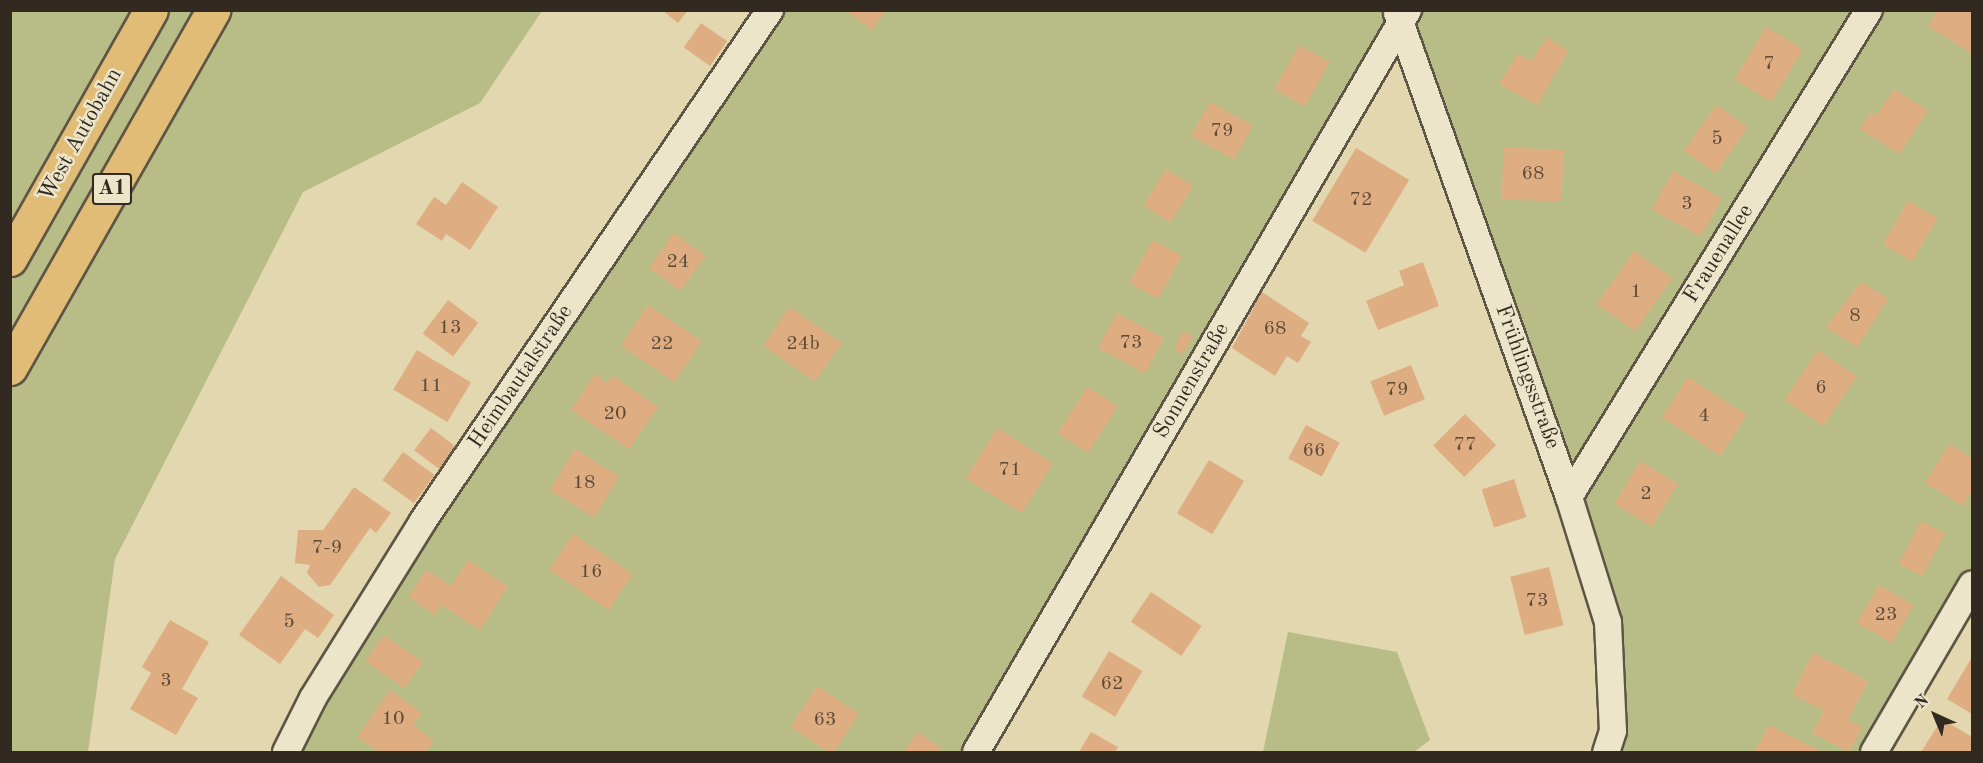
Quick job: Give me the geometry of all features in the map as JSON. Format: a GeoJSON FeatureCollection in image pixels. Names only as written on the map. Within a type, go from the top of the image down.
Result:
{"type":"FeatureCollection","features":[{"type":"Feature","properties":{"kind":"highway","name":"West Autobahn"},"geometry":{"type":"LineString","coordinates":[[10,259],[151,10]]}},
{"type":"Feature","properties":{"kind":"highway","name":"A1"},"geometry":{"type":"LineString","coordinates":[[10,368],[213,10]]}},
{"type":"Feature","properties":{"kind":"street","name":"Heimbautalstraße"},"geometry":{"type":"LineString","coordinates":[[286,753],[313,698],[423,521],[770,10]]}},
{"type":"Feature","properties":{"kind":"street","name":"Frauenallee"},"geometry":{"type":"LineString","coordinates":[[1569,497],[1869,10]]}},
{"type":"Feature","properties":{"kind":"street","name":"Frühlingsstraße"},"geometry":{"type":"LineString","coordinates":[[1402,14],[1569,497],[1608,622],[1613,731],[1606,753]]}},
{"type":"Feature","properties":{"kind":"street","name":"Sonnenstraße"},"geometry":{"type":"LineString","coordinates":[[976,753],[1402,14]]}},
{"type":"Feature","properties":{"kind":"street"},"geometry":{"type":"LineString","coordinates":[[1874,753],[1972,584]]}},
{"type":"Feature","properties":{"kind":"green space"},"geometry":{"type":"Polygon","coordinates":[[[10,11],[542,11],[480,103],[303,192],[115,559],[88,752],[11,752],[10,11]]]}},
{"type":"Feature","properties":{"kind":"green space"},"geometry":{"type":"Polygon","coordinates":[[[777,11],[1972,11],[1972,584],[1874,752],[1606,752],[1608,622],[1401,23],[976,752],[289,752],[295,734],[777,11]]]}},
{"type":"Feature","properties":{"kind":"green space"},"geometry":{"type":"Polygon","coordinates":[[[1288,632],[1397,652],[1430,740],[1414,752],[1263,752],[1288,632]]]}},
{"type":"Feature","properties":{"kind":"building"},"geometry":{"type":"Polygon","coordinates":[[[662,10],[688,10],[678,23],[662,10]]]}},
{"type":"Feature","properties":{"kind":"building"},"geometry":{"type":"Polygon","coordinates":[[[845,10],[886,10],[872,30],[845,10]]]}},
{"type":"Feature","properties":{"kind":"building"},"geometry":{"type":"Polygon","coordinates":[[[1937,10],[1972,10],[1972,54],[1928,26],[1937,10]]]}},
{"type":"Feature","properties":{"kind":"building"},"geometry":{"type":"Polygon","coordinates":[[[701,23],[727,41],[710,66],[684,48],[701,23]]]}},
{"type":"Feature","properties":{"kind":"building"},"geometry":{"type":"Polygon","coordinates":[[[1766,27],[1803,49],[1771,101],[1735,79],[1766,27]]]}},
{"type":"Feature","properties":{"kind":"building"},"geometry":{"type":"Polygon","coordinates":[[[1547,37],[1568,51],[1537,105],[1499,84],[1518,54],[1531,61],[1547,37]]]}},
{"type":"Feature","properties":{"kind":"building"},"geometry":{"type":"Polygon","coordinates":[[[1299,45],[1330,62],[1305,107],[1274,90],[1299,45]]]}},
{"type":"Feature","properties":{"kind":"building"},"geometry":{"type":"Polygon","coordinates":[[[1894,89],[1928,111],[1899,154],[1860,129],[1871,112],[1876,116],[1894,89]]]}},
{"type":"Feature","properties":{"kind":"building"},"geometry":{"type":"Polygon","coordinates":[[[1210,102],[1253,126],[1234,160],[1191,136],[1210,102]]]}},
{"type":"Feature","properties":{"kind":"building"},"geometry":{"type":"Polygon","coordinates":[[[1716,105],[1748,127],[1716,173],[1684,151],[1716,105]]]}},
{"type":"Feature","properties":{"kind":"building"},"geometry":{"type":"Polygon","coordinates":[[[1504,147],[1564,150],[1561,202],[1501,199],[1504,147]]]}},
{"type":"Feature","properties":{"kind":"building"},"geometry":{"type":"Polygon","coordinates":[[[1356,148],[1409,180],[1365,253],[1312,221],[1356,148]]]}},
{"type":"Feature","properties":{"kind":"building"},"geometry":{"type":"Polygon","coordinates":[[[1166,169],[1193,186],[1170,222],[1143,205],[1166,169]]]}},
{"type":"Feature","properties":{"kind":"building"},"geometry":{"type":"Polygon","coordinates":[[[1673,171],[1722,198],[1701,237],[1652,209],[1673,171]]]}},
{"type":"Feature","properties":{"kind":"building"},"geometry":{"type":"Polygon","coordinates":[[[462,182],[498,207],[470,250],[446,234],[442,241],[416,224],[434,197],[446,205],[462,182]]]}},
{"type":"Feature","properties":{"kind":"building"},"geometry":{"type":"Polygon","coordinates":[[[1908,201],[1937,218],[1912,261],[1883,244],[1908,201]]]}},
{"type":"Feature","properties":{"kind":"building"},"geometry":{"type":"Polygon","coordinates":[[[674,233],[706,256],[680,291],[649,268],[674,233]]]}},
{"type":"Feature","properties":{"kind":"building"},"geometry":{"type":"Polygon","coordinates":[[[1153,240],[1182,256],[1158,299],[1129,283],[1153,240]]]}},
{"type":"Feature","properties":{"kind":"building"},"geometry":{"type":"Polygon","coordinates":[[[1634,251],[1673,278],[1635,331],[1597,304],[1634,251]]]}},
{"type":"Feature","properties":{"kind":"building"},"geometry":{"type":"Polygon","coordinates":[[[1423,262],[1439,306],[1378,330],[1366,301],[1404,285],[1399,271],[1423,262]]]}},
{"type":"Feature","properties":{"kind":"building"},"geometry":{"type":"Polygon","coordinates":[[[1861,282],[1888,299],[1857,347],[1826,327],[1861,282]]]}},
{"type":"Feature","properties":{"kind":"building"},"geometry":{"type":"Polygon","coordinates":[[[1262,292],[1309,323],[1301,336],[1311,342],[1298,363],[1287,356],[1275,376],[1232,348],[1262,292]]]}},
{"type":"Feature","properties":{"kind":"building"},"geometry":{"type":"Polygon","coordinates":[[[448,300],[478,323],[453,356],[423,334],[448,300]]]}},
{"type":"Feature","properties":{"kind":"building"},"geometry":{"type":"Polygon","coordinates":[[[648,305],[702,341],[674,382],[621,346],[648,305]]]}},
{"type":"Feature","properties":{"kind":"building"},"geometry":{"type":"Polygon","coordinates":[[[790,307],[842,343],[815,382],[763,346],[790,307]]]}},
{"type":"Feature","properties":{"kind":"building"},"geometry":{"type":"Polygon","coordinates":[[[1117,313],[1164,338],[1145,373],[1098,348],[1117,313]]]}},
{"type":"Feature","properties":{"kind":"building"},"geometry":{"type":"Polygon","coordinates":[[[1183,331],[1193,336],[1184,354],[1174,349],[1183,331]]]}},
{"type":"Feature","properties":{"kind":"building"},"geometry":{"type":"Polygon","coordinates":[[[417,350],[471,382],[447,422],[393,389],[417,350]]]}},
{"type":"Feature","properties":{"kind":"building"},"geometry":{"type":"Polygon","coordinates":[[[1818,350],[1857,376],[1823,426],[1784,400],[1818,350]]]}},
{"type":"Feature","properties":{"kind":"building"},"geometry":{"type":"Polygon","coordinates":[[[1411,365],[1425,399],[1384,416],[1370,381],[1411,365]]]}},
{"type":"Feature","properties":{"kind":"building"},"geometry":{"type":"Polygon","coordinates":[[[595,374],[607,383],[612,375],[658,407],[629,449],[571,410],[595,374]]]}},
{"type":"Feature","properties":{"kind":"building"},"geometry":{"type":"Polygon","coordinates":[[[1688,377],[1747,415],[1721,455],[1662,417],[1688,377]]]}},
{"type":"Feature","properties":{"kind":"building"},"geometry":{"type":"Polygon","coordinates":[[[1087,387],[1118,406],[1088,453],[1058,434],[1087,387]]]}},
{"type":"Feature","properties":{"kind":"building"},"geometry":{"type":"Polygon","coordinates":[[[1465,414],[1496,445],[1464,477],[1433,446],[1465,414]]]}},
{"type":"Feature","properties":{"kind":"building"},"geometry":{"type":"Polygon","coordinates":[[[1306,425],[1340,443],[1322,476],[1288,459],[1306,425]]]}},
{"type":"Feature","properties":{"kind":"building"},"geometry":{"type":"Polygon","coordinates":[[[431,428],[458,448],[441,471],[414,450],[431,428]]]}},
{"type":"Feature","properties":{"kind":"building"},"geometry":{"type":"Polygon","coordinates":[[[997,428],[1053,463],[1022,513],[966,478],[997,428]]]}},
{"type":"Feature","properties":{"kind":"building"},"geometry":{"type":"Polygon","coordinates":[[[1949,444],[1972,458],[1972,490],[1963,506],[1925,483],[1949,444]]]}},
{"type":"Feature","properties":{"kind":"building"},"geometry":{"type":"Polygon","coordinates":[[[575,449],[619,477],[594,517],[550,490],[575,449]]]}},
{"type":"Feature","properties":{"kind":"building"},"geometry":{"type":"Polygon","coordinates":[[[403,452],[435,475],[414,503],[382,480],[403,452]]]}},
{"type":"Feature","properties":{"kind":"building"},"geometry":{"type":"Polygon","coordinates":[[[1209,460],[1244,481],[1212,534],[1177,513],[1209,460]]]}},
{"type":"Feature","properties":{"kind":"building"},"geometry":{"type":"Polygon","coordinates":[[[1640,461],[1678,484],[1652,527],[1614,504],[1640,461]]]}},
{"type":"Feature","properties":{"kind":"building"},"geometry":{"type":"Polygon","coordinates":[[[1514,479],[1526,517],[1494,528],[1482,490],[1514,479]]]}},
{"type":"Feature","properties":{"kind":"building"},"geometry":{"type":"Polygon","coordinates":[[[354,487],[391,513],[376,533],[370,528],[330,585],[319,587],[307,573],[310,565],[295,563],[298,530],[323,530],[354,487]]]}},
{"type":"Feature","properties":{"kind":"building"},"geometry":{"type":"Polygon","coordinates":[[[1921,521],[1945,534],[1922,576],[1898,563],[1921,521]]]}},
{"type":"Feature","properties":{"kind":"building"},"geometry":{"type":"Polygon","coordinates":[[[573,534],[633,574],[609,610],[549,570],[573,534]]]}},
{"type":"Feature","properties":{"kind":"building"},"geometry":{"type":"Polygon","coordinates":[[[468,560],[508,586],[480,630],[441,605],[435,615],[408,597],[426,570],[451,586],[468,560]]]}},
{"type":"Feature","properties":{"kind":"building"},"geometry":{"type":"Polygon","coordinates":[[[1549,567],[1564,625],[1525,635],[1510,577],[1549,567]]]}},
{"type":"Feature","properties":{"kind":"building"},"geometry":{"type":"Polygon","coordinates":[[[281,576],[334,615],[318,638],[305,629],[280,664],[239,635],[281,576]]]}},
{"type":"Feature","properties":{"kind":"building"},"geometry":{"type":"Polygon","coordinates":[[[1879,585],[1914,605],[1892,643],[1857,623],[1879,585]]]}},
{"type":"Feature","properties":{"kind":"building"},"geometry":{"type":"Polygon","coordinates":[[[1151,592],[1202,626],[1181,656],[1131,622],[1151,592]]]}},
{"type":"Feature","properties":{"kind":"building"},"geometry":{"type":"Polygon","coordinates":[[[170,620],[209,642],[182,689],[198,698],[176,735],[130,709],[151,673],[142,667],[170,620]]]}},
{"type":"Feature","properties":{"kind":"building"},"geometry":{"type":"Polygon","coordinates":[[[384,635],[423,662],[404,688],[366,661],[384,635]]]}},
{"type":"Feature","properties":{"kind":"building"},"geometry":{"type":"Polygon","coordinates":[[[1109,651],[1142,671],[1115,717],[1082,696],[1109,651]]]}},
{"type":"Feature","properties":{"kind":"building"},"geometry":{"type":"Polygon","coordinates":[[[1813,653],[1868,681],[1848,720],[1862,727],[1849,752],[1812,733],[1824,711],[1792,694],[1813,653]]]}},
{"type":"Feature","properties":{"kind":"building"},"geometry":{"type":"Polygon","coordinates":[[[1972,657],[1972,714],[1947,699],[1972,657]]]}},
{"type":"Feature","properties":{"kind":"building"},"geometry":{"type":"Polygon","coordinates":[[[817,686],[859,713],[834,752],[829,752],[790,727],[817,686]]]}},
{"type":"Feature","properties":{"kind":"building"},"geometry":{"type":"Polygon","coordinates":[[[390,690],[422,713],[413,725],[434,741],[426,752],[379,752],[357,737],[390,690]]]}},
{"type":"Feature","properties":{"kind":"building"},"geometry":{"type":"Polygon","coordinates":[[[1942,719],[1972,737],[1972,752],[1921,752],[1942,719]]]}},
{"type":"Feature","properties":{"kind":"building"},"geometry":{"type":"Polygon","coordinates":[[[1769,725],[1822,752],[1754,752],[1769,725]]]}},
{"type":"Feature","properties":{"kind":"building"},"geometry":{"type":"Polygon","coordinates":[[[917,732],[941,748],[938,752],[904,752],[917,732]]]}},
{"type":"Feature","properties":{"kind":"building"},"geometry":{"type":"Polygon","coordinates":[[[1091,732],[1118,747],[1115,752],[1079,752],[1091,732]]]}}]}
